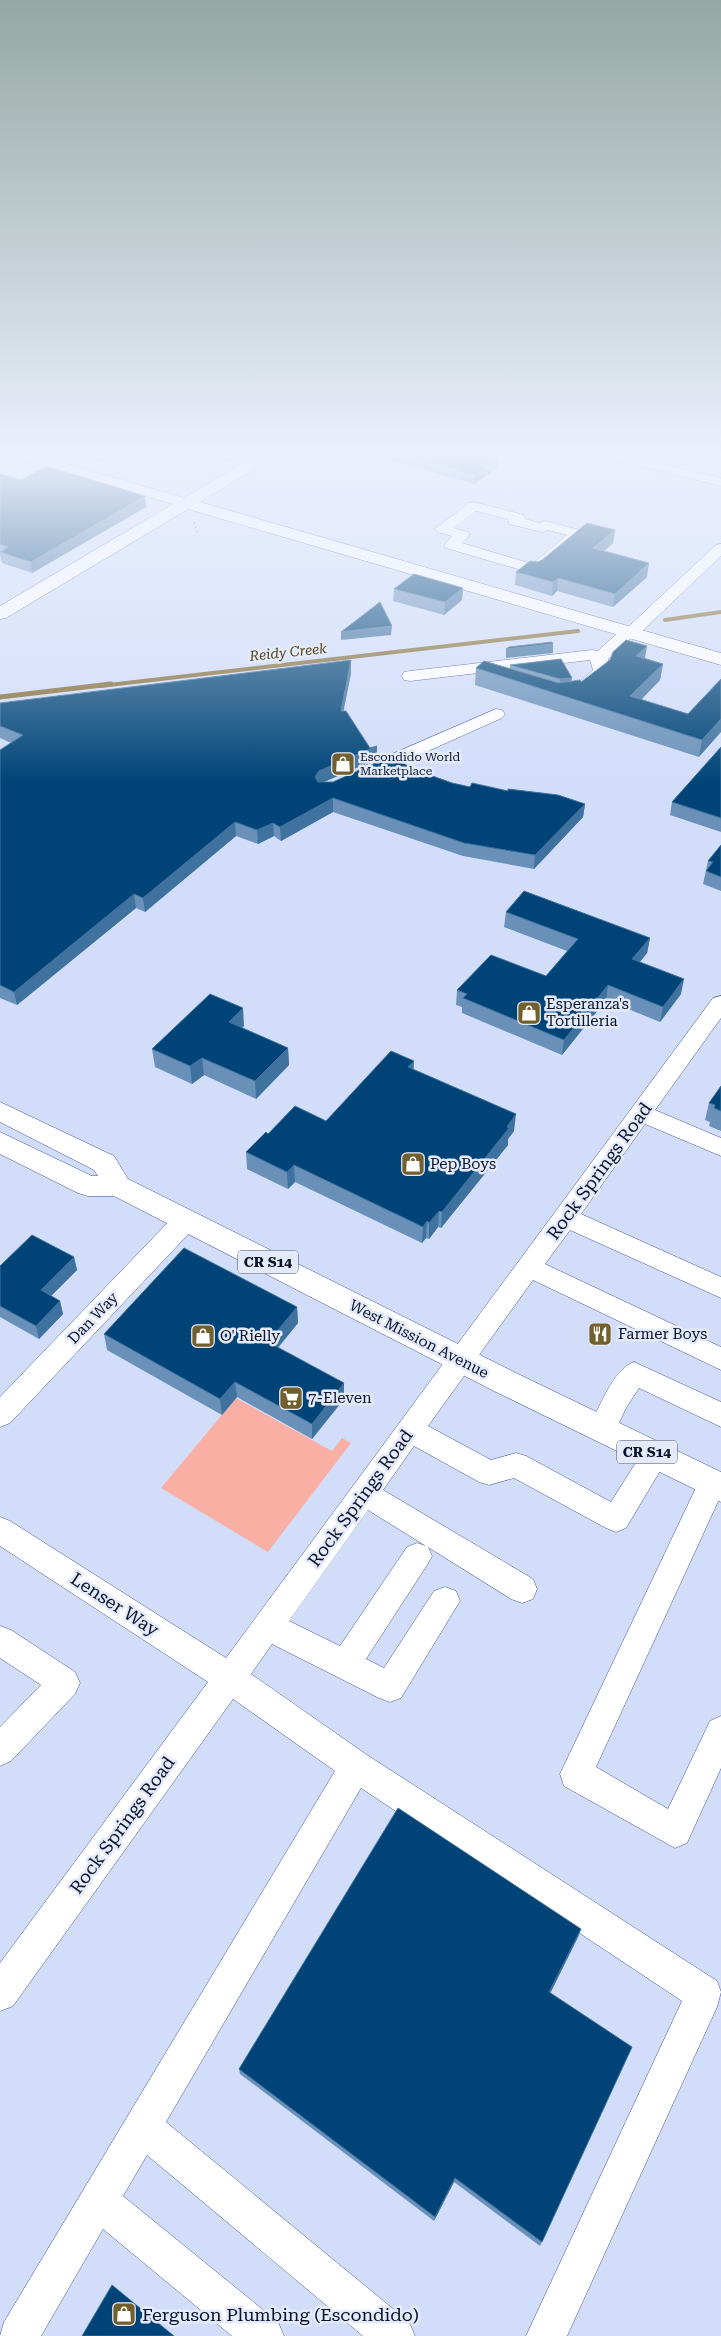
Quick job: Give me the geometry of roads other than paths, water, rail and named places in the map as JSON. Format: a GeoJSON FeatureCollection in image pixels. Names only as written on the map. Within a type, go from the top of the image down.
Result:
{"type":"FeatureCollection","features":[{"type":"Feature","properties":{"kind":"main road"},"geometry":{"type":"LineString","coordinates":[[0,614],[89,565]]}},
{"type":"Feature","properties":{"kind":"main road"},"geometry":{"type":"LineString","coordinates":[[387,565],[721,659]]}},
{"type":"Feature","properties":{"kind":"main road"},"geometry":{"type":"LineString","coordinates":[[0,1112],[104,1163],[118,1186]]}},
{"type":"Feature","properties":{"kind":"main road","name":"West Mission Avenue"},"geometry":{"type":"LineString","coordinates":[[0,1142],[88,1186],[118,1186],[716,1486]]}},
{"type":"Feature","properties":{"kind":"street"},"geometry":{"type":"LineString","coordinates":[[521,565],[535,569],[540,565]]}},
{"type":"Feature","properties":{"kind":"street"},"geometry":{"type":"LineString","coordinates":[[600,658],[630,633],[703,565]]}},
{"type":"Feature","properties":{"kind":"street"},"geometry":{"type":"LineString","coordinates":[[410,676],[592,655],[600,658]]}},
{"type":"Feature","properties":{"kind":"street"},"geometry":{"type":"LineString","coordinates":[[558,693],[572,692],[583,687],[601,671],[600,658]]}},
{"type":"Feature","properties":{"kind":"street"},"geometry":{"type":"LineString","coordinates":[[477,668],[514,680]]}},
{"type":"Feature","properties":{"kind":"street"},"geometry":{"type":"LineString","coordinates":[[348,781],[496,714]]}},
{"type":"Feature","properties":{"kind":"street","name":"Rock Springs Road"},"geometry":{"type":"LineString","coordinates":[[0,1992],[268,1626],[460,1359],[719,1008]]}},
{"type":"Feature","properties":{"kind":"street"},"geometry":{"type":"LineString","coordinates":[[641,1114],[721,1148]]}},
{"type":"Feature","properties":{"kind":"street"},"geometry":{"type":"LineString","coordinates":[[565,1217],[721,1288]]}},
{"type":"Feature","properties":{"kind":"street","name":"Dan Way"},"geometry":{"type":"LineString","coordinates":[[3,1407],[187,1221]]}},
{"type":"Feature","properties":{"kind":"street"},"geometry":{"type":"LineString","coordinates":[[529,1267],[721,1359]]}},
{"type":"Feature","properties":{"kind":"street"},"geometry":{"type":"LineString","coordinates":[[602,1430],[615,1402],[634,1373],[721,1416]]}},
{"type":"Feature","properties":{"kind":"street"},"geometry":{"type":"LineString","coordinates":[[410,1430],[489,1473],[516,1465],[616,1519],[655,1456]]}},
{"type":"Feature","properties":{"kind":"street"},"geometry":{"type":"LineString","coordinates":[[716,1486],[576,1774],[675,1831],[721,1732]]}},
{"type":"Feature","properties":{"kind":"street"},"geometry":{"type":"LineString","coordinates":[[364,1493],[522,1589]]}},
{"type":"Feature","properties":{"kind":"street","name":"Lenser Way"},"geometry":{"type":"LineString","coordinates":[[0,1530],[230,1678],[356,1766],[704,1994],[546,2336]]}},
{"type":"Feature","properties":{"kind":"street"},"geometry":{"type":"LineString","coordinates":[[346,1663],[417,1556]]}},
{"type":"Feature","properties":{"kind":"street"},"geometry":{"type":"LineString","coordinates":[[268,1626],[346,1663],[390,1687],[445,1601]]}},
{"type":"Feature","properties":{"kind":"street"},"geometry":{"type":"LineString","coordinates":[[0,1640],[64,1683],[0,1750]]}},
{"type":"Feature","properties":{"kind":"street"},"geometry":{"type":"LineString","coordinates":[[18,2336],[356,1766]]}},
{"type":"Feature","properties":{"kind":"street"},"geometry":{"type":"LineString","coordinates":[[142,2127],[395,2336]]}},
{"type":"Feature","properties":{"kind":"street"},"geometry":{"type":"LineString","coordinates":[[98,2200],[264,2336]]}},
{"type":"Feature","properties":{"kind":"waterway","name":"Reidy Creek"},"geometry":{"type":"LineString","coordinates":[[665,620],[721,612]]}},
{"type":"Feature","properties":{"kind":"waterway","name":"Reidy Creek"},"geometry":{"type":"LineString","coordinates":[[100,686],[578,631]]}},
{"type":"Feature","properties":{"kind":"waterway","name":"Reidy Creek"},"geometry":{"type":"LineString","coordinates":[[0,697],[111,684]]}},
{"type":"Feature","properties":{"kind":"place","name":"Escondido World Marketplace"},"geometry":{"type":"Point","coordinates":[343,764]}},
{"type":"Feature","properties":{"kind":"place","name":"Esperanza's Tortilleria"},"geometry":{"type":"Point","coordinates":[529,1013]}},
{"type":"Feature","properties":{"kind":"place","name":"Pep Boys"},"geometry":{"type":"Point","coordinates":[413,1164]}},
{"type":"Feature","properties":{"kind":"place","name":"Farmer Boys"},"geometry":{"type":"Point","coordinates":[600,1334]}},
{"type":"Feature","properties":{"kind":"place","name":"O' Rielly"},"geometry":{"type":"Point","coordinates":[203,1336]}},
{"type":"Feature","properties":{"kind":"place","name":"7-Eleven"},"geometry":{"type":"Point","coordinates":[291,1398]}},
{"type":"Feature","properties":{"kind":"place","name":"Ferguson Plumbing (Escondido)"},"geometry":{"type":"Point","coordinates":[124,2314]}}]}
